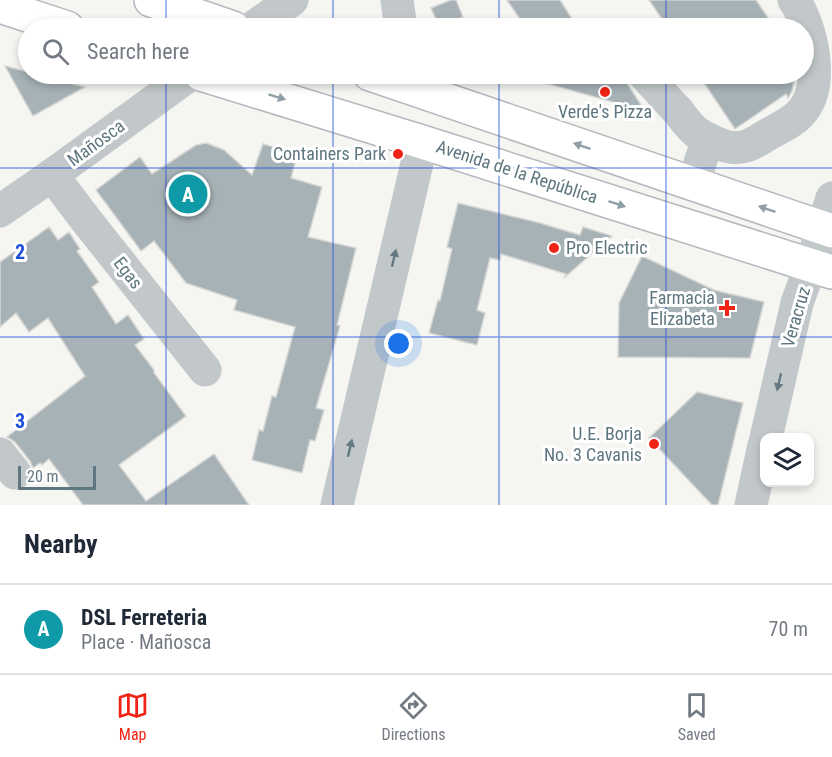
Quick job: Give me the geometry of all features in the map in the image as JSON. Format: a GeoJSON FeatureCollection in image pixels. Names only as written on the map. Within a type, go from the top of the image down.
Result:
{"type":"FeatureCollection","features":[{"type":"Feature","properties":{"kind":"main road"},"geometry":{"type":"LineString","coordinates":[[151,0],[204,18]]}},
{"type":"Feature","properties":{"kind":"main road"},"geometry":{"type":"LineString","coordinates":[[0,6],[37,18]]}},
{"type":"Feature","properties":{"kind":"main road","name":"Avenida de la República"},"geometry":{"type":"LineString","coordinates":[[234,84],[422,141],[822,269]]}},
{"type":"Feature","properties":{"kind":"main road"},"geometry":{"type":"LineString","coordinates":[[426,84],[693,184],[829,219]]}},
{"type":"Feature","properties":{"kind":"street"},"geometry":{"type":"LineString","coordinates":[[266,18],[292,0]]}},
{"type":"Feature","properties":{"kind":"street"},"geometry":{"type":"LineString","coordinates":[[397,0],[400,18]]}},
{"type":"Feature","properties":{"kind":"street"},"geometry":{"type":"LineString","coordinates":[[794,0],[803,18]]}},
{"type":"Feature","properties":{"kind":"street"},"geometry":{"type":"LineString","coordinates":[[653,84],[694,131],[710,140],[736,149],[749,146],[796,118],[804,110],[823,85],[814,53]]}},
{"type":"Feature","properties":{"kind":"street","name":"Mañosca"},"geometry":{"type":"LineString","coordinates":[[0,211],[177,84]]}},
{"type":"Feature","properties":{"kind":"street"},"geometry":{"type":"LineString","coordinates":[[693,184],[710,140]]}},
{"type":"Feature","properties":{"kind":"street"},"geometry":{"type":"LineString","coordinates":[[337,505],[422,141]]}},
{"type":"Feature","properties":{"kind":"street","name":"Egas"},"geometry":{"type":"LineString","coordinates":[[52,175],[205,370]]}},
{"type":"Feature","properties":{"kind":"street","name":"Veracruz"},"geometry":{"type":"LineString","coordinates":[[767,433],[797,303],[822,269],[829,219]]}},
{"type":"Feature","properties":{"kind":"street"},"geometry":{"type":"LineString","coordinates":[[751,505],[760,466]]}},
{"type":"Feature","properties":{"kind":"building"},"geometry":{"type":"Polygon","coordinates":[[[456,0],[463,17],[435,18],[431,8],[456,0]]]}},
{"type":"Feature","properties":{"kind":"building"},"geometry":{"type":"Polygon","coordinates":[[[507,0],[560,0],[572,18],[519,18],[507,0]]]}},
{"type":"Feature","properties":{"kind":"building"},"geometry":{"type":"Polygon","coordinates":[[[649,0],[756,0],[768,18],[661,18],[649,0]]]}},
{"type":"Feature","properties":{"kind":"building"},"geometry":{"type":"Polygon","coordinates":[[[5,66],[18,69],[18,84],[73,84],[85,87],[33,116],[5,66]]]}},
{"type":"Feature","properties":{"kind":"building"},"geometry":{"type":"Polygon","coordinates":[[[548,84],[627,84],[645,111],[548,84]]]}},
{"type":"Feature","properties":{"kind":"building"},"geometry":{"type":"Polygon","coordinates":[[[705,84],[793,84],[788,98],[786,94],[735,129],[705,84]]]}},
{"type":"Feature","properties":{"kind":"building"},"geometry":{"type":"Polygon","coordinates":[[[206,143],[224,150],[252,175],[263,144],[281,149],[279,158],[295,163],[291,178],[322,187],[308,237],[356,248],[337,325],[340,326],[316,408],[324,410],[315,441],[310,440],[302,473],[252,460],[259,430],[263,431],[272,396],[276,397],[295,327],[234,310],[237,300],[186,283],[154,241],[141,251],[96,190],[140,157],[152,174],[196,145],[206,143]]]}},
{"type":"Feature","properties":{"kind":"building"},"geometry":{"type":"Polygon","coordinates":[[[458,203],[580,235],[583,227],[612,236],[565,277],[566,274],[501,254],[500,260],[490,258],[477,310],[485,313],[477,345],[429,333],[438,300],[440,301],[452,249],[447,247],[458,203]]]}},
{"type":"Feature","properties":{"kind":"building"},"geometry":{"type":"Polygon","coordinates":[[[49,227],[58,240],[69,232],[80,249],[77,251],[99,282],[92,287],[116,324],[128,315],[144,339],[135,345],[186,416],[119,465],[146,501],[214,454],[249,505],[83,505],[49,459],[33,468],[15,442],[7,437],[85,376],[48,318],[29,332],[16,313],[0,327],[0,262],[49,227]]]}},
{"type":"Feature","properties":{"kind":"building"},"geometry":{"type":"Polygon","coordinates":[[[642,256],[714,290],[764,302],[750,358],[618,357],[619,303],[642,256]]]}},
{"type":"Feature","properties":{"kind":"building"},"geometry":{"type":"Polygon","coordinates":[[[697,392],[743,403],[718,505],[712,505],[649,438],[697,392]]]}},
{"type":"Feature","properties":{"kind":"place","name":"Verde's Pizza"},"geometry":{"type":"Point","coordinates":[605,92]}},
{"type":"Feature","properties":{"kind":"place","name":"Containers Park"},"geometry":{"type":"Point","coordinates":[398,154]}},
{"type":"Feature","properties":{"kind":"place","name":"DSL Ferreteria"},"geometry":{"type":"Point","coordinates":[188,194]}},
{"type":"Feature","properties":{"kind":"place","name":"Pro Electric"},"geometry":{"type":"Point","coordinates":[554,248]}},
{"type":"Feature","properties":{"kind":"place","name":"Farmacia Elizabeta"},"geometry":{"type":"Point","coordinates":[727,308]}},
{"type":"Feature","properties":{"kind":"place","name":"U.E. Borja No. 3 Cavanis"},"geometry":{"type":"Point","coordinates":[654,444]}}]}
